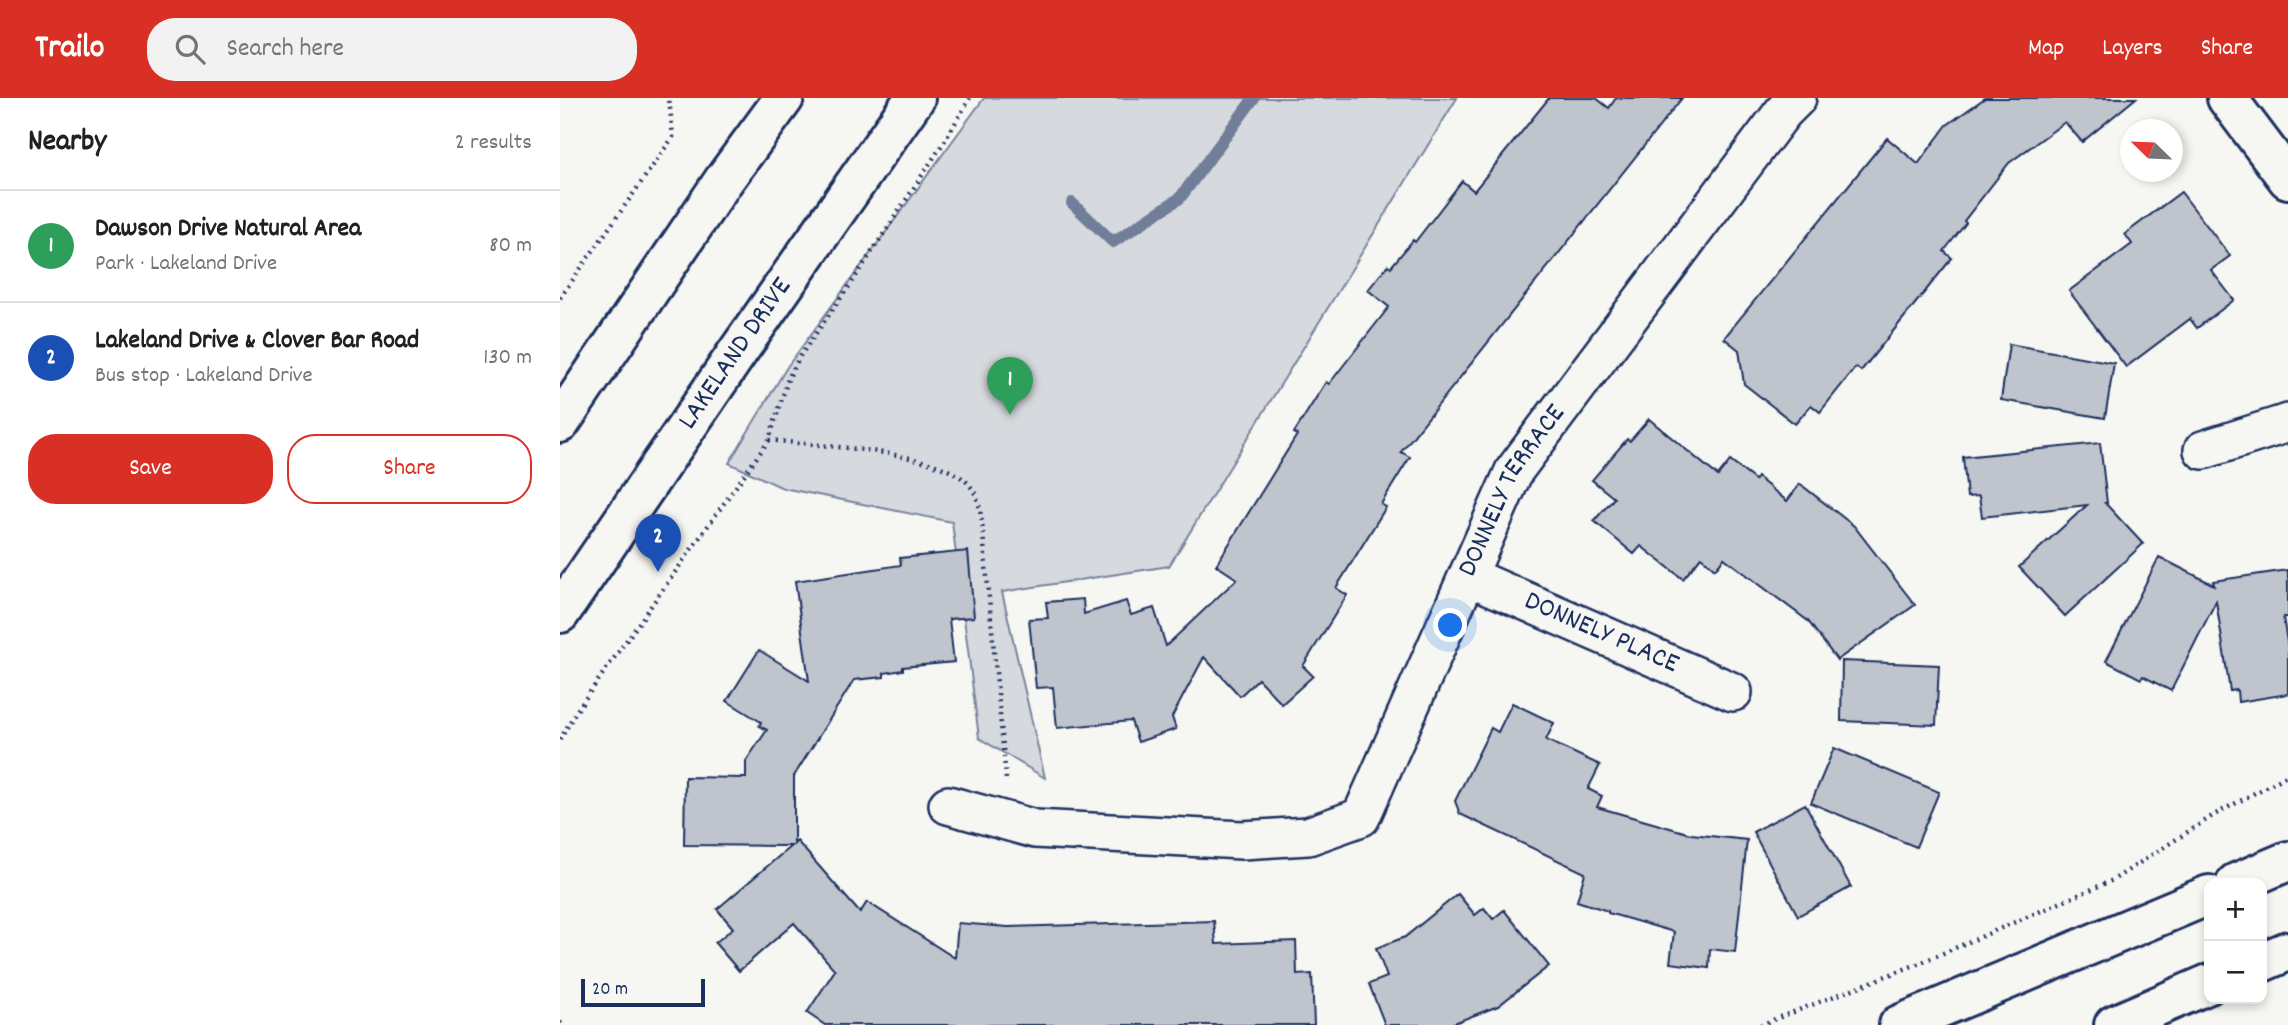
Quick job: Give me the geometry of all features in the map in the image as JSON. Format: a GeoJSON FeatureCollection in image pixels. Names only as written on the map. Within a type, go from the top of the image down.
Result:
{"type":"FeatureCollection","features":[{"type":"Feature","properties":{"kind":"main road"},"geometry":{"type":"LineString","coordinates":[[560,423],[724,180],[784,98]]}},
{"type":"Feature","properties":{"kind":"main road","name":"LAKELAND DRIVE"},"geometry":{"type":"LineString","coordinates":[[564,610],[737,353],[915,98]]}},
{"type":"Feature","properties":{"kind":"main road"},"geometry":{"type":"LineString","coordinates":[[2227,98],[2288,179]]}},
{"type":"Feature","properties":{"kind":"main road"},"geometry":{"type":"LineString","coordinates":[[560,453],[619,335]]}},
{"type":"Feature","properties":{"kind":"main road"},"geometry":{"type":"LineString","coordinates":[[2248,878],[2288,861]]}},
{"type":"Feature","properties":{"kind":"main road"},"geometry":{"type":"LineString","coordinates":[[1899,1025],[2204,897]]}},
{"type":"Feature","properties":{"kind":"main road"},"geometry":{"type":"LineString","coordinates":[[2267,960],[2288,951]]}},
{"type":"Feature","properties":{"kind":"main road"},"geometry":{"type":"LineString","coordinates":[[2115,1025],[2204,986]]}},
{"type":"Feature","properties":{"kind":"street","name":"DONNELY TERRACE"},"geometry":{"type":"LineString","coordinates":[[948,805],[1035,829],[1242,840],[1308,836],[1362,817],[1514,471],[1783,112],[1797,98]]}},
{"type":"Feature","properties":{"kind":"street"},"geometry":{"type":"LineString","coordinates":[[2203,450],[2288,423]]}},
{"type":"Feature","properties":{"kind":"street","name":"DONNELY PLACE"},"geometry":{"type":"LineString","coordinates":[[1468,576],[1733,692]]}},
{"type":"Feature","properties":{"kind":"path"},"geometry":{"type":"LineString","coordinates":[[560,298],[673,136],[669,98]]}},
{"type":"Feature","properties":{"kind":"path"},"geometry":{"type":"LineString","coordinates":[[560,740],[575,713],[769,440],[788,379],[800,356],[887,230],[970,98]]}},
{"type":"Feature","properties":{"kind":"path"},"geometry":{"type":"LineString","coordinates":[[769,440],[898,455],[938,465],[956,473],[971,486],[979,503],[982,523],[1003,740]]}},
{"type":"Feature","properties":{"kind":"path"},"geometry":{"type":"LineString","coordinates":[[1760,1025],[1920,963],[2113,880],[2214,815],[2288,775]]}},
{"type":"Feature","properties":{"kind":"shaded area"},"geometry":{"type":"Polygon","coordinates":[[[984,98],[1457,98],[1169,566],[1002,592],[1045,778],[979,738],[952,522],[783,488],[729,463],[787,367],[984,98]]]}},
{"type":"Feature","properties":{"kind":"building"},"geometry":{"type":"Polygon","coordinates":[[[1549,98],[1596,98],[1609,108],[1616,98],[1682,98],[1401,452],[1410,457],[1381,504],[1386,507],[1336,588],[1347,595],[1303,666],[1313,676],[1282,704],[1258,679],[1240,696],[1204,657],[1172,717],[1176,729],[1138,742],[1131,721],[1057,728],[1053,687],[1036,688],[1029,619],[1048,618],[1046,602],[1083,599],[1084,614],[1126,601],[1131,615],[1154,608],[1166,646],[1237,579],[1216,565],[1297,435],[1294,433],[1326,382],[1329,384],[1389,307],[1368,290],[1388,265],[1391,267],[1413,240],[1415,242],[1462,181],[1474,191],[1549,98]]]}},
{"type":"Feature","properties":{"kind":"building"},"geometry":{"type":"Polygon","coordinates":[[[1985,98],[2136,98],[2082,142],[2065,122],[2009,163],[1944,251],[1952,258],[1861,371],[1856,367],[1820,412],[1811,405],[1795,424],[1744,384],[1739,350],[1724,338],[1887,138],[1918,164],[1947,125],[1985,98]]]}},
{"type":"Feature","properties":{"kind":"building"},"geometry":{"type":"Polygon","coordinates":[[[2181,192],[2230,256],[2211,270],[2234,300],[2197,328],[2190,319],[2126,367],[2069,291],[2132,244],[2125,234],[2181,192]]]}},
{"type":"Feature","properties":{"kind":"building"},"geometry":{"type":"Polygon","coordinates":[[[2009,344],[2114,363],[2105,418],[2001,400],[2009,344]]]}},
{"type":"Feature","properties":{"kind":"building"},"geometry":{"type":"Polygon","coordinates":[[[1649,419],[1718,476],[1730,461],[1755,480],[1757,477],[1787,501],[1800,484],[1854,526],[1915,605],[1837,660],[1808,621],[1724,558],[1715,569],[1701,557],[1683,579],[1641,546],[1634,554],[1594,521],[1614,498],[1592,480],[1627,439],[1630,441],[1649,419]]]}},
{"type":"Feature","properties":{"kind":"building"},"geometry":{"type":"Polygon","coordinates":[[[2100,443],[2105,503],[2143,544],[2065,616],[2019,567],[2087,505],[1982,517],[1979,496],[1967,497],[1963,457],[2100,443]]]}},
{"type":"Feature","properties":{"kind":"building"},"geometry":{"type":"Polygon","coordinates":[[[968,551],[974,617],[949,619],[954,662],[903,667],[903,670],[884,673],[884,677],[854,680],[794,776],[794,844],[797,841],[860,913],[867,902],[955,958],[958,923],[1008,927],[1214,921],[1216,944],[1296,941],[1297,975],[1312,974],[1314,1025],[825,1025],[807,1013],[835,970],[794,923],[739,971],[715,943],[733,928],[717,909],[791,846],[684,845],[685,777],[746,778],[746,761],[767,730],[759,726],[761,722],[727,701],[759,650],[809,681],[795,581],[901,565],[900,558],[968,551]]]}},
{"type":"Feature","properties":{"kind":"building"},"geometry":{"type":"Polygon","coordinates":[[[2159,557],[2214,585],[2213,581],[2288,570],[2288,617],[2283,617],[2288,648],[2288,694],[2238,702],[2237,690],[2230,691],[2216,601],[2171,691],[2106,661],[2159,557]]]}},
{"type":"Feature","properties":{"kind":"building"},"geometry":{"type":"Polygon","coordinates":[[[1842,661],[1939,665],[1936,725],[1841,721],[1842,661]]]}},
{"type":"Feature","properties":{"kind":"building"},"geometry":{"type":"Polygon","coordinates":[[[1512,703],[1554,723],[1546,740],[1600,765],[1588,789],[1602,796],[1597,807],[1691,834],[1747,840],[1735,952],[1710,949],[1709,968],[1670,963],[1674,932],[1577,901],[1585,873],[1460,814],[1455,801],[1491,728],[1498,732],[1512,703]]]}},
{"type":"Feature","properties":{"kind":"building"},"geometry":{"type":"Polygon","coordinates":[[[1834,748],[1939,792],[1916,847],[1811,803],[1834,748]]]}},
{"type":"Feature","properties":{"kind":"building"},"geometry":{"type":"Polygon","coordinates":[[[1805,804],[1851,887],[1798,916],[1753,832],[1805,804]]]}},
{"type":"Feature","properties":{"kind":"building"},"geometry":{"type":"Polygon","coordinates":[[[1458,894],[1475,915],[1484,908],[1493,919],[1504,910],[1549,966],[1498,1006],[1449,1025],[1385,1025],[1369,984],[1387,977],[1376,948],[1405,937],[1458,894]]]}},
{"type":"Feature","properties":{"kind":"waterway"},"geometry":{"type":"LineString","coordinates":[[1072,203],[1113,242],[1180,198],[1254,98]]}},
{"type":"Feature","properties":{"kind":"place","name":"Dawson Drive Natural Area"},"geometry":{"type":"Point","coordinates":[1010,415]}},
{"type":"Feature","properties":{"kind":"place","name":"Lakeland Drive & Clover Bar Road"},"geometry":{"type":"Point","coordinates":[658,572]}}]}
